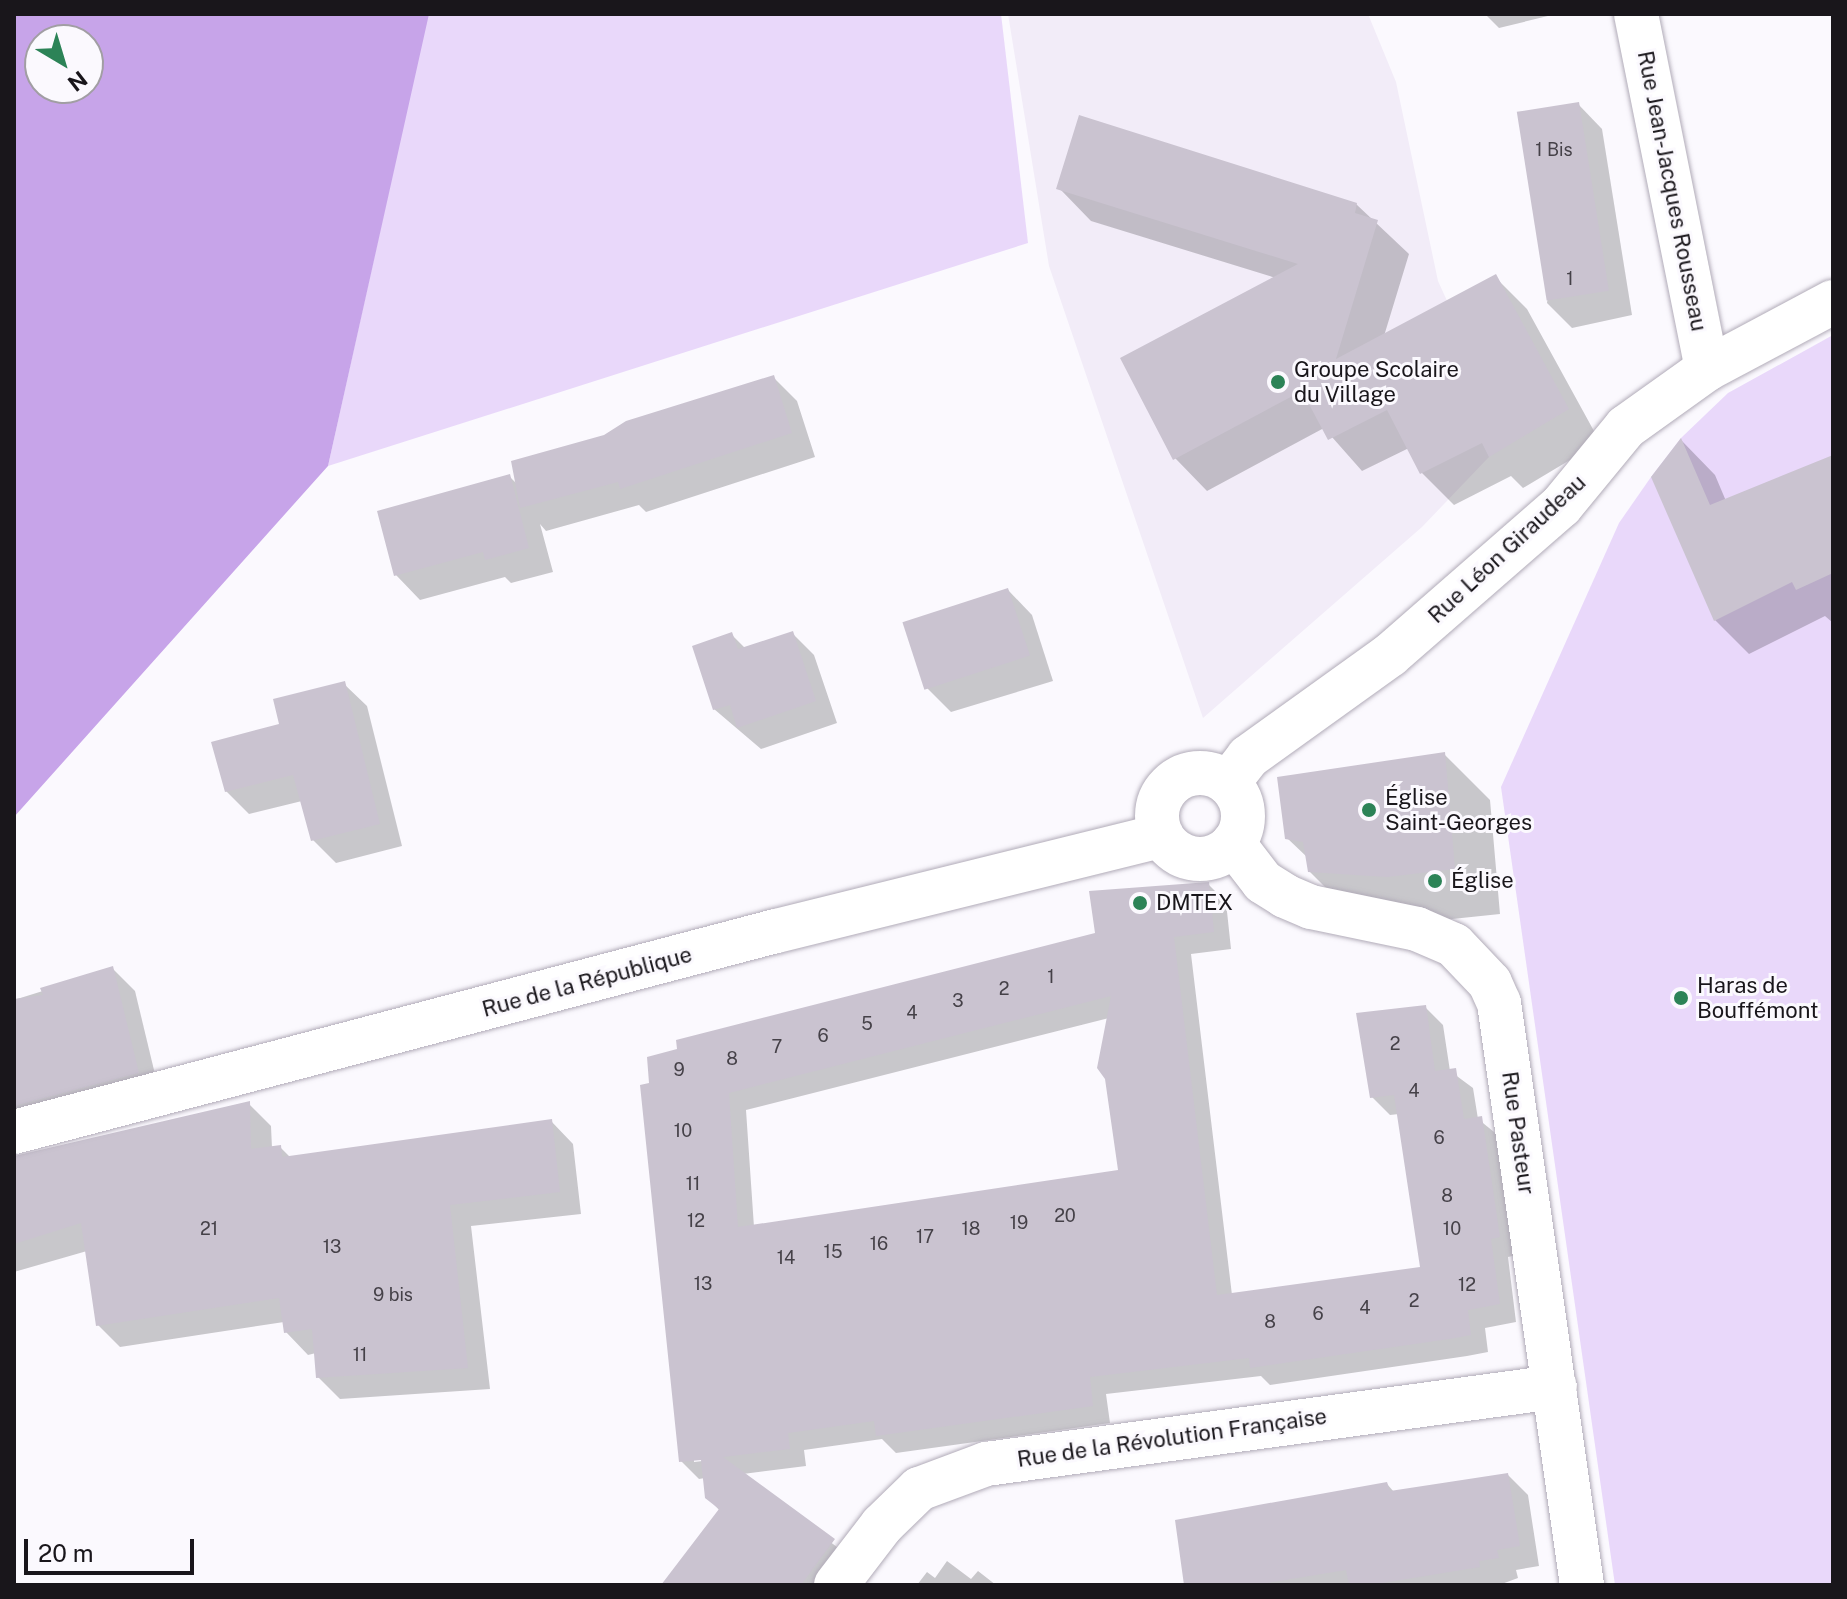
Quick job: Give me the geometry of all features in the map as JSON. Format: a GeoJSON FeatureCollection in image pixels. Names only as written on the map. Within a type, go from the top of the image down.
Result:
{"type":"FeatureCollection","features":[{"type":"Feature","properties":{"kind":"street","name":"Rue Jean-Jacques Rousseau"},"geometry":{"type":"LineString","coordinates":[[1636,14],[1707,369]]}},
{"type":"Feature","properties":{"kind":"street","name":"Rue Léon Giraudeau"},"geometry":{"type":"LineString","coordinates":[[1228,783],[1283,729],[1400,646],[1561,506],[1626,427],[1707,369],[1833,302]]}},
{"type":"Feature","properties":{"kind":"street"},"geometry":{"type":"LineString","coordinates":[[1205,773],[1228,783],[1243,819],[1233,843],[1209,858],[1195,859],[1169,848],[1161,836],[1158,802],[1172,784],[1205,773]]}},
{"type":"Feature","properties":{"kind":"street","name":"Rue de la République"},"geometry":{"type":"LineString","coordinates":[[14,1132],[776,931],[1161,836]]}},
{"type":"Feature","properties":{"kind":"street","name":"Rue Pasteur"},"geometry":{"type":"LineString","coordinates":[[1233,843],[1263,882],[1285,896],[1311,907],[1417,929],[1454,945],[1490,983],[1499,1003],[1582,1585]]}},
{"type":"Feature","properties":{"kind":"street","name":"Rue de la Révolution Française"},"geometry":{"type":"LineString","coordinates":[[836,1585],[882,1525],[919,1489],[986,1464],[1555,1387]]}},
{"type":"Feature","properties":{"kind":"shaded area"},"geometry":{"type":"Polygon","coordinates":[[[14,14],[429,14],[328,466],[14,817],[14,14]]]}},
{"type":"Feature","properties":{"kind":"shaded area"},"geometry":{"type":"Polygon","coordinates":[[[428,14],[1001,14],[1028,243],[328,466],[428,14]]]}},
{"type":"Feature","properties":{"kind":"shaded area","name":"Groupe Scolaire du Village"},"geometry":{"type":"Polygon","coordinates":[[[1008,14],[1368,14],[1396,82],[1438,281],[1474,360],[1489,457],[1422,527],[1203,718],[1049,266],[1008,14]]]}},
{"type":"Feature","properties":{"kind":"shaded area","name":"Haras de Bouffémont"},"geometry":{"type":"Polygon","coordinates":[[[1833,335],[1833,1585],[1615,1585],[1501,787],[1619,523],[1651,477],[1681,438],[1728,393],[1833,335]]]}},
{"type":"Feature","properties":{"kind":"building"},"geometry":{"type":"Polygon","coordinates":[[[1579,102],[1609,291],[1547,301],[1517,112],[1579,102]]]}},
{"type":"Feature","properties":{"kind":"building"},"geometry":{"type":"Polygon","coordinates":[[[1079,115],[1357,203],[1355,213],[1378,220],[1336,359],[1496,274],[1569,409],[1489,457],[1482,443],[1420,474],[1387,410],[1328,440],[1302,391],[1173,460],[1120,358],[1298,264],[1056,189],[1079,115]]]}},
{"type":"Feature","properties":{"kind":"building"},"geometry":{"type":"Polygon","coordinates":[[[774,375],[792,433],[620,489],[618,482],[520,508],[511,461],[604,435],[626,421],[774,375]]]}},
{"type":"Feature","properties":{"kind":"building"},"geometry":{"type":"Polygon","coordinates":[[[1681,438],[1710,505],[1833,455],[1833,573],[1796,590],[1792,582],[1714,621],[1651,477],[1681,438]]]}},
{"type":"Feature","properties":{"kind":"building"},"geometry":{"type":"Polygon","coordinates":[[[510,474],[529,548],[485,560],[483,552],[394,576],[377,511],[510,474]]]}},
{"type":"Feature","properties":{"kind":"building"},"geometry":{"type":"Polygon","coordinates":[[[1008,588],[1030,656],[924,690],[902,622],[1008,588]]]}},
{"type":"Feature","properties":{"kind":"building"},"geometry":{"type":"Polygon","coordinates":[[[793,631],[816,701],[737,728],[730,705],[713,710],[692,646],[732,632],[738,649],[793,631]]]}},
{"type":"Feature","properties":{"kind":"building"},"geometry":{"type":"Polygon","coordinates":[[[345,681],[380,824],[311,841],[293,775],[225,792],[211,742],[279,724],[273,699],[345,681]]]}},
{"type":"Feature","properties":{"kind":"building","name":"Église Saint-Georges"},"geometry":{"type":"Polygon","coordinates":[[[1445,752],[1455,869],[1387,877],[1308,872],[1303,842],[1285,839],[1277,777],[1445,752]]]}},
{"type":"Feature","properties":{"kind":"building"},"geometry":{"type":"Polygon","coordinates":[[[1209,882],[1214,932],[1174,937],[1217,1295],[1420,1267],[1394,1095],[1370,1098],[1356,1013],[1426,1005],[1435,1071],[1456,1068],[1464,1119],[1482,1116],[1500,1237],[1491,1239],[1500,1304],[1468,1310],[1471,1335],[1449,1339],[1250,1368],[1249,1358],[1090,1377],[1093,1406],[876,1436],[874,1421],[788,1433],[790,1449],[723,1457],[835,1539],[801,1585],[661,1585],[719,1509],[705,1498],[701,1460],[679,1462],[640,1085],[649,1083],[647,1057],[677,1049],[676,1040],[1095,933],[1089,891],[1209,882]],[[1111,996],[729,1093],[738,1227],[1118,1170],[1105,1079],[1097,1068],[1111,996]]]}},
{"type":"Feature","properties":{"kind":"building"},"geometry":{"type":"Polygon","coordinates":[[[113,966],[139,1073],[14,1106],[14,999],[43,995],[40,988],[113,966]]]}},
{"type":"Feature","properties":{"kind":"building"},"geometry":{"type":"Polygon","coordinates":[[[250,1101],[251,1149],[281,1145],[282,1157],[552,1119],[560,1192],[450,1205],[468,1368],[316,1378],[312,1329],[284,1333],[279,1298],[96,1326],[81,1223],[14,1244],[14,1156],[250,1101]]]}},
{"type":"Feature","properties":{"kind":"building"},"geometry":{"type":"Polygon","coordinates":[[[1508,1473],[1520,1546],[1497,1550],[1499,1558],[1479,1561],[1480,1567],[1370,1585],[1349,1585],[1346,1570],[1255,1585],[1184,1585],[1175,1520],[1387,1482],[1390,1491],[1508,1473]]]}},
{"type":"Feature","properties":{"kind":"place","name":"Groupe Scolaire du Village"},"geometry":{"type":"Point","coordinates":[1278,382]}},
{"type":"Feature","properties":{"kind":"place","name":"Église Saint-Georges"},"geometry":{"type":"Point","coordinates":[1369,810]}},
{"type":"Feature","properties":{"kind":"place","name":"Église"},"geometry":{"type":"Point","coordinates":[1435,881]}},
{"type":"Feature","properties":{"kind":"place","name":"DMTEX"},"geometry":{"type":"Point","coordinates":[1140,903]}},
{"type":"Feature","properties":{"kind":"place","name":"Haras de Bouffémont"},"geometry":{"type":"Point","coordinates":[1681,998]}}]}
